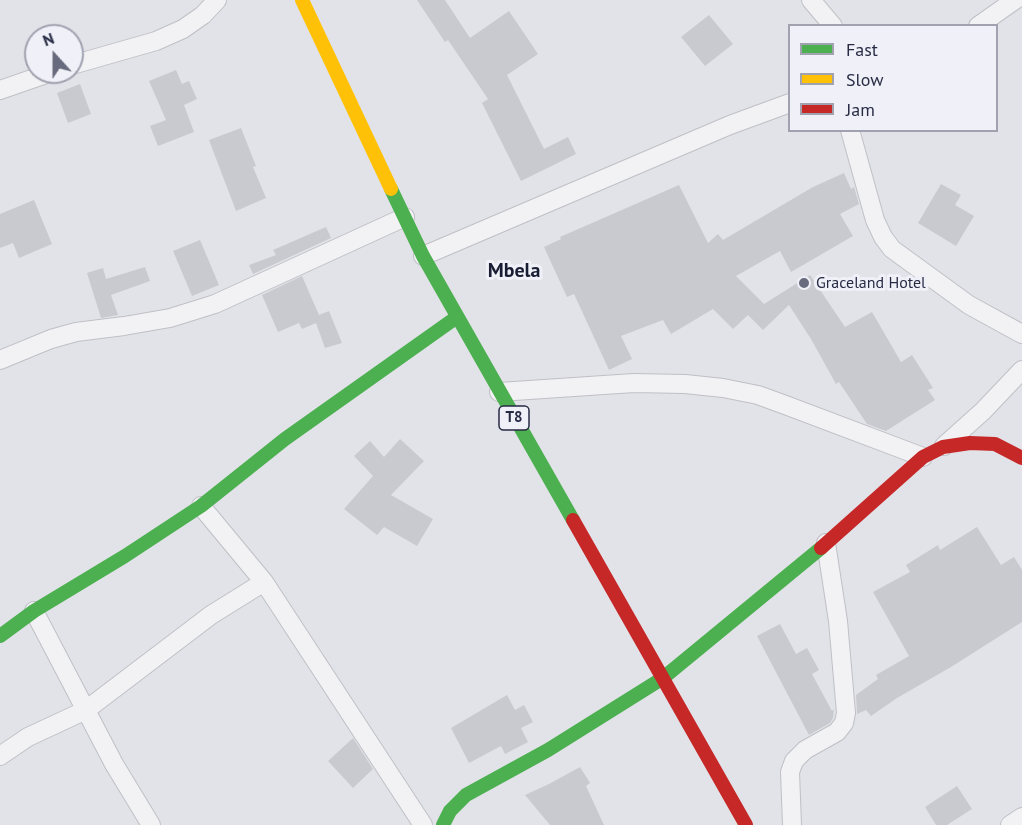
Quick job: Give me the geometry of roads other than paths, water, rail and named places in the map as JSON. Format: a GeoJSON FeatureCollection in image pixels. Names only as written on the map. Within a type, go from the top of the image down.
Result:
{"type":"FeatureCollection","features":[{"type":"Feature","properties":{"kind":"main road","name":"T8"},"geometry":{"type":"LineString","coordinates":[[302,0],[423,256],[746,825]]}},
{"type":"Feature","properties":{"kind":"main road"},"geometry":{"type":"LineString","coordinates":[[0,636],[34,611],[125,556],[201,506],[285,439],[457,317]]}},
{"type":"Feature","properties":{"kind":"main road"},"geometry":{"type":"LineString","coordinates":[[444,825],[450,812],[466,795],[548,750],[663,678],[826,543],[923,457],[943,447],[970,443],[995,444],[1022,458]]}},
{"type":"Feature","properties":{"kind":"street"},"geometry":{"type":"LineString","coordinates":[[84,61],[156,41],[174,33],[204,15],[218,0]]}},
{"type":"Feature","properties":{"kind":"street"},"geometry":{"type":"LineString","coordinates":[[811,0],[831,24]]}},
{"type":"Feature","properties":{"kind":"street"},"geometry":{"type":"LineString","coordinates":[[980,24],[998,7],[1015,0]]}},
{"type":"Feature","properties":{"kind":"street"},"geometry":{"type":"LineString","coordinates":[[0,90],[24,82]]}},
{"type":"Feature","properties":{"kind":"street"},"geometry":{"type":"LineString","coordinates":[[423,256],[730,125],[788,103]]}},
{"type":"Feature","properties":{"kind":"street"},"geometry":{"type":"LineString","coordinates":[[851,132],[875,220],[882,237],[892,249],[969,305],[1022,334]]}},
{"type":"Feature","properties":{"kind":"street"},"geometry":{"type":"LineString","coordinates":[[0,360],[51,339],[76,332],[170,318],[215,304],[405,217]]}},
{"type":"Feature","properties":{"kind":"street"},"geometry":{"type":"LineString","coordinates":[[943,447],[983,411],[1022,370]]}},
{"type":"Feature","properties":{"kind":"street"},"geometry":{"type":"LineString","coordinates":[[499,392],[634,383],[685,384],[723,388],[778,402],[923,457]]}},
{"type":"Feature","properties":{"kind":"street"},"geometry":{"type":"LineString","coordinates":[[201,506],[264,582],[423,825]]}},
{"type":"Feature","properties":{"kind":"street"},"geometry":{"type":"LineString","coordinates":[[792,825],[790,772],[794,761],[806,750],[837,732],[844,723],[846,713],[838,621],[826,543]]}},
{"type":"Feature","properties":{"kind":"street"},"geometry":{"type":"LineString","coordinates":[[0,756],[28,737],[86,710],[211,615],[264,582]]}},
{"type":"Feature","properties":{"kind":"street"},"geometry":{"type":"LineString","coordinates":[[34,611],[114,764],[152,825]]}},
{"type":"Feature","properties":{"kind":"street"},"geometry":{"type":"LineString","coordinates":[[1010,825],[1022,817]]}},
{"type":"Feature","properties":{"kind":"place","name":"Graceland Hotel"},"geometry":{"type":"Point","coordinates":[804,283]}},
{"type":"Feature","properties":{"kind":"district","name":"Mbela"},"geometry":{"type":"Point","coordinates":[514,271]}}]}
